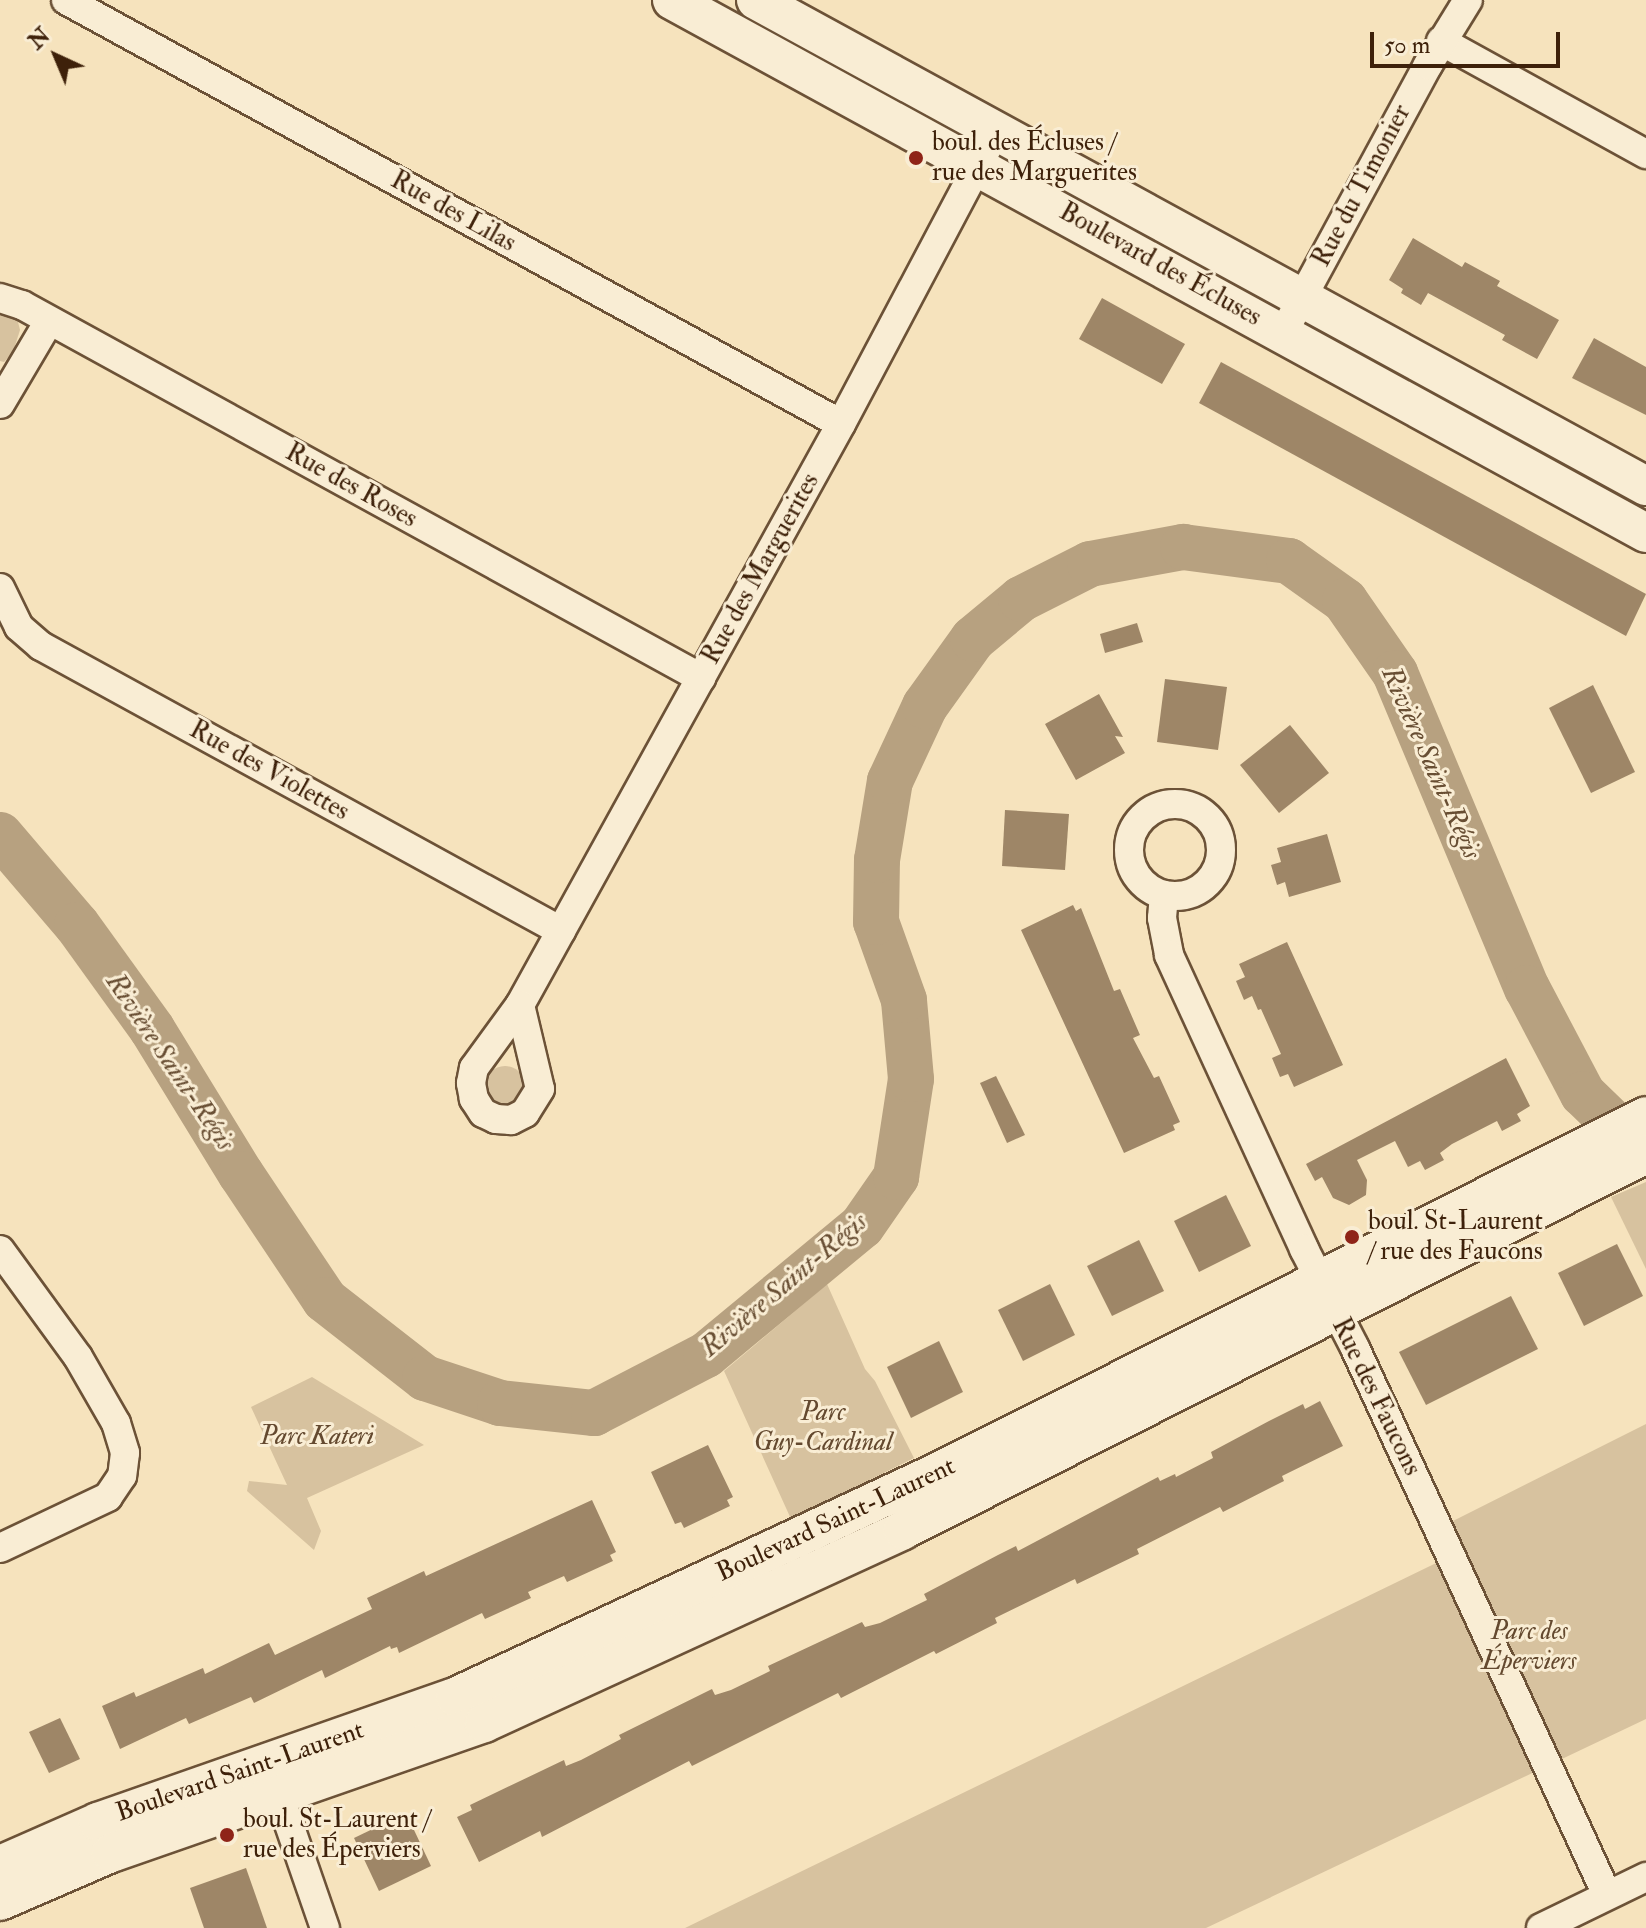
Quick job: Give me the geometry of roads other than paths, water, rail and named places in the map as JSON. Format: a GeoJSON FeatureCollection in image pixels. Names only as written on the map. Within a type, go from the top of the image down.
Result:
{"type":"FeatureCollection","features":[{"type":"Feature","properties":{"kind":"street","name":"Rue des Lilas"},"geometry":{"type":"LineString","coordinates":[[66,0],[841,424]]}},
{"type":"Feature","properties":{"kind":"street","name":"Boulevard des Écluses"},"geometry":{"type":"LineString","coordinates":[[672,0],[1646,533]]}},
{"type":"Feature","properties":{"kind":"street","name":"Boulevard des Écluses"},"geometry":{"type":"LineString","coordinates":[[756,0],[1646,486]]}},
{"type":"Feature","properties":{"kind":"street","name":"Rue du Timonier"},"geometry":{"type":"LineString","coordinates":[[1283,333],[1441,41],[1468,0]]}},
{"type":"Feature","properties":{"kind":"street"},"geometry":{"type":"LineString","coordinates":[[1441,41],[1646,154]]}},
{"type":"Feature","properties":{"kind":"street","name":"Rue des Marguerites"},"geometry":{"type":"LineString","coordinates":[[520,1005],[841,424],[996,131]]}},
{"type":"Feature","properties":{"kind":"street","name":"Rue des Roses"},"geometry":{"type":"LineString","coordinates":[[0,298],[22,305],[701,678]]}},
{"type":"Feature","properties":{"kind":"street"},"geometry":{"type":"LineString","coordinates":[[1,398],[49,321]]}},
{"type":"Feature","properties":{"kind":"street","name":"Rue des Violettes"},"geometry":{"type":"LineString","coordinates":[[0,588],[19,627],[41,646],[561,931]]}},
{"type":"Feature","properties":{"kind":"street","name":"Rue des Faucons"},"geometry":{"type":"LineString","coordinates":[[1164,895],[1162,918],[1169,955],[1326,1296],[1355,1348],[1607,1895]]}},
{"type":"Feature","properties":{"kind":"street","name":"Boulevard Saint-Laurent"},"geometry":{"type":"LineString","coordinates":[[0,1901],[455,1697],[1326,1296],[1616,1156],[1646,1116]]}},
{"type":"Feature","properties":{"kind":"street"},"geometry":{"type":"LineString","coordinates":[[0,1250],[53,1320],[99,1393],[122,1438],[124,1467],[108,1497],[0,1548]]}},
{"type":"Feature","properties":{"kind":"street"},"geometry":{"type":"LineString","coordinates":[[274,1779],[325,1928]]}},
{"type":"Feature","properties":{"kind":"street","name":"Boulevard Saint-Laurent"},"geometry":{"type":"LineString","coordinates":[[0,1865],[98,1822],[274,1779]]}},
{"type":"Feature","properties":{"kind":"street"},"geometry":{"type":"LineString","coordinates":[[1541,1928],[1646,1877]]}},
{"type":"Feature","properties":{"kind":"waterway","name":"Rivière Saint-Régis"},"geometry":{"type":"LineString","coordinates":[[0,835],[77,925],[152,1029],[241,1174],[325,1300],[425,1378],[500,1403],[594,1413],[706,1355],[862,1226],[896,1177],[911,1079],[904,1000],[876,922],[877,860],[890,781],[925,706],[973,639],[1021,599],[1090,564],[1183,547],[1289,561],[1345,601],[1395,673],[1527,988],[1583,1094],[1646,1155]]}},
{"type":"Feature","properties":{"kind":"place","name":"boul. des Écluses / rue des Marguerites"},"geometry":{"type":"Point","coordinates":[916,158]}},
{"type":"Feature","properties":{"kind":"place","name":"boul. St-Laurent / rue des Faucons"},"geometry":{"type":"Point","coordinates":[1352,1237]}},
{"type":"Feature","properties":{"kind":"place","name":"boul. St-Laurent / rue des Éperviers"},"geometry":{"type":"Point","coordinates":[227,1835]}},
{"type":"Feature","properties":{"kind":"park label","name":"Parc Guy-Cardinal"},"geometry":{"type":"Point","coordinates":[823,1428]}},
{"type":"Feature","properties":{"kind":"park label","name":"Parc Kateri"},"geometry":{"type":"Point","coordinates":[317,1437]}},
{"type":"Feature","properties":{"kind":"park label","name":"Parc des Éperviers"},"geometry":{"type":"Point","coordinates":[1529,1647]}}]}
